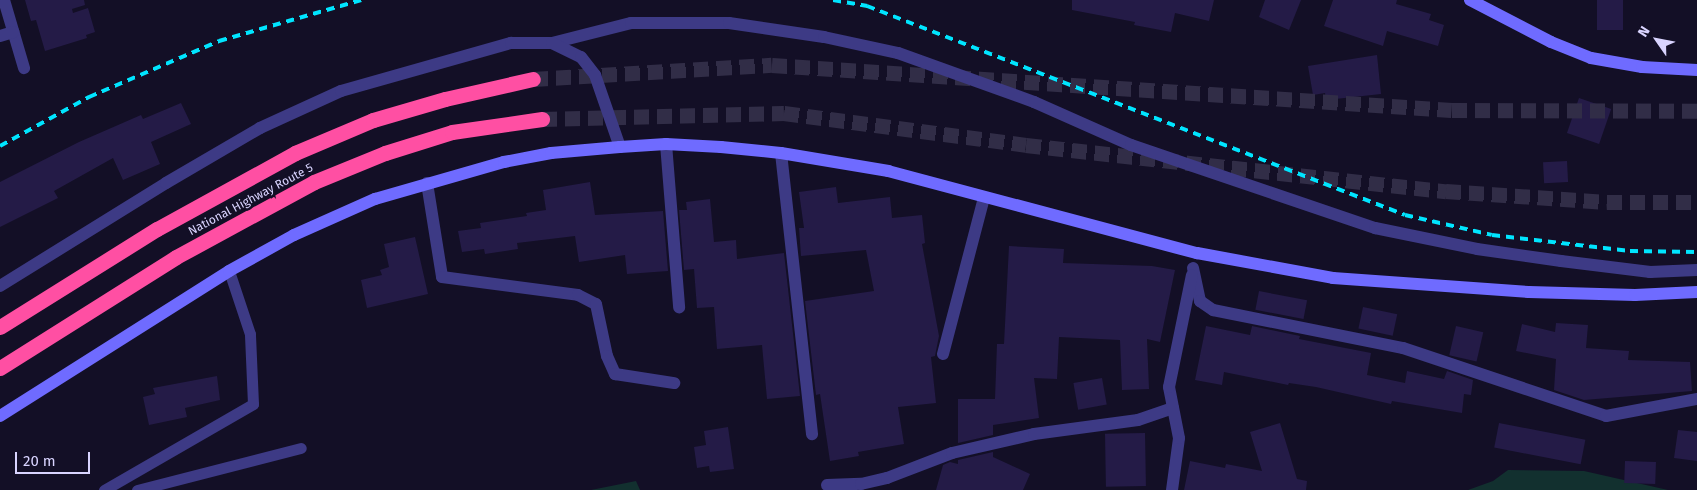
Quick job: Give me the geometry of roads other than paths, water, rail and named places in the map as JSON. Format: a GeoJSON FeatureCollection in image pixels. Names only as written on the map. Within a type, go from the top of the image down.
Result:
{"type":"FeatureCollection","features":[{"type":"Feature","properties":{"kind":"highway","name":"National Highway Route 5"},"geometry":{"type":"LineString","coordinates":[[0,327],[157,229],[295,153],[373,120],[445,99],[533,79]]}},
{"type":"Feature","properties":{"kind":"highway","name":"National Highway Route 5"},"geometry":{"type":"LineString","coordinates":[[0,368],[176,257],[314,182],[385,153],[452,132],[542,119]]}},
{"type":"Feature","properties":{"kind":"street"},"geometry":{"type":"LineString","coordinates":[[4,0],[24,68]]}},
{"type":"Feature","properties":{"kind":"street"},"geometry":{"type":"LineString","coordinates":[[1470,0],[1551,42],[1591,58],[1642,67],[1697,70]]}},
{"type":"Feature","properties":{"kind":"street"},"geometry":{"type":"LineString","coordinates":[[0,286],[166,183],[260,128],[341,91],[511,43],[552,43],[632,23],[729,23],[824,37],[898,54],[1034,102],[1131,145],[1375,228],[1477,249],[1561,262],[1650,272],[1697,270]]}},
{"type":"Feature","properties":{"kind":"street"},"geometry":{"type":"LineString","coordinates":[[0,36],[13,32]]}},
{"type":"Feature","properties":{"kind":"street"},"geometry":{"type":"LineString","coordinates":[[552,43],[581,57],[595,75],[620,147]]}},
{"type":"Feature","properties":{"kind":"street"},"geometry":{"type":"LineString","coordinates":[[666,144],[679,307]]}},
{"type":"Feature","properties":{"kind":"street"},"geometry":{"type":"LineString","coordinates":[[0,416],[229,271],[294,236],[357,207],[427,182],[551,152],[666,144],[781,153],[888,171],[1197,253],[1333,278],[1530,292],[1635,295],[1697,292]]}},
{"type":"Feature","properties":{"kind":"street"},"geometry":{"type":"LineString","coordinates":[[781,153],[812,434]]}},
{"type":"Feature","properties":{"kind":"street"},"geometry":{"type":"LineString","coordinates":[[427,182],[442,277],[578,295],[596,304],[607,356],[615,374],[674,383]]}},
{"type":"Feature","properties":{"kind":"street"},"geometry":{"type":"LineString","coordinates":[[943,354],[984,198]]}},
{"type":"Feature","properties":{"kind":"street"},"geometry":{"type":"LineString","coordinates":[[1172,490],[1179,438],[1169,387],[1197,253]]}},
{"type":"Feature","properties":{"kind":"street"},"geometry":{"type":"LineString","coordinates":[[1193,268],[1200,301],[1212,310],[1403,348],[1606,416],[1697,399]]}},
{"type":"Feature","properties":{"kind":"street"},"geometry":{"type":"LineString","coordinates":[[827,485],[862,484],[961,451],[1034,434],[1138,420],[1173,408]]}},
{"type":"Feature","properties":{"kind":"lane"},"geometry":{"type":"LineString","coordinates":[[104,490],[253,404],[250,334],[229,271]]}},
{"type":"Feature","properties":{"kind":"lane"},"geometry":{"type":"LineString","coordinates":[[137,490],[300,448]]}},
{"type":"Feature","properties":{"kind":"tunnel"},"geometry":{"type":"LineString","coordinates":[[533,79],[772,65],[1452,110],[1697,111]]}},
{"type":"Feature","properties":{"kind":"tunnel"},"geometry":{"type":"LineString","coordinates":[[542,119],[784,113],[1026,145],[1446,191],[1607,202],[1697,202]]}},
{"type":"Feature","properties":{"kind":"railway"},"geometry":{"type":"LineString","coordinates":[[0,146],[89,97],[219,41],[361,0]]}},
{"type":"Feature","properties":{"kind":"railway"},"geometry":{"type":"LineString","coordinates":[[833,0],[867,6],[1405,215],[1492,235],[1630,251],[1697,252]]}}]}
